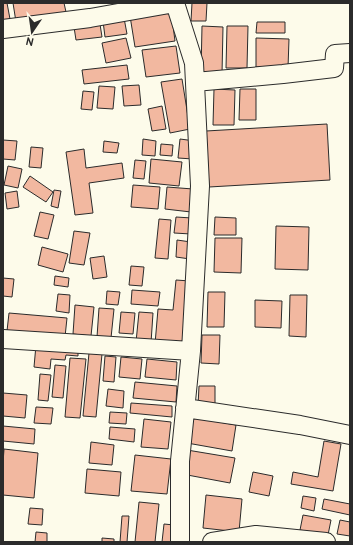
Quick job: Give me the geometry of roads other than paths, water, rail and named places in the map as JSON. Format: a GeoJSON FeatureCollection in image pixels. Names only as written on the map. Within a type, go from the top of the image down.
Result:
{"type":"FeatureCollection","features":[{"type":"Feature","properties":{"kind":"street"},"geometry":{"type":"LineString","coordinates":[[3,29],[90,18],[175,3],[194,62],[200,186],[190,351],[180,461],[180,542]]}},
{"type":"Feature","properties":{"kind":"street"},"geometry":{"type":"LineString","coordinates":[[195,82],[334,68],[335,54],[350,53]]}},
{"type":"Feature","properties":{"kind":"street"},"geometry":{"type":"LineString","coordinates":[[3,339],[190,351]]}},
{"type":"Feature","properties":{"kind":"street"},"geometry":{"type":"LineString","coordinates":[[185,408],[300,425],[350,435]]}},
{"type":"Feature","properties":{"kind":"street"},"geometry":{"type":"LineString","coordinates":[[212,542],[256,536],[326,542]]}}]}
